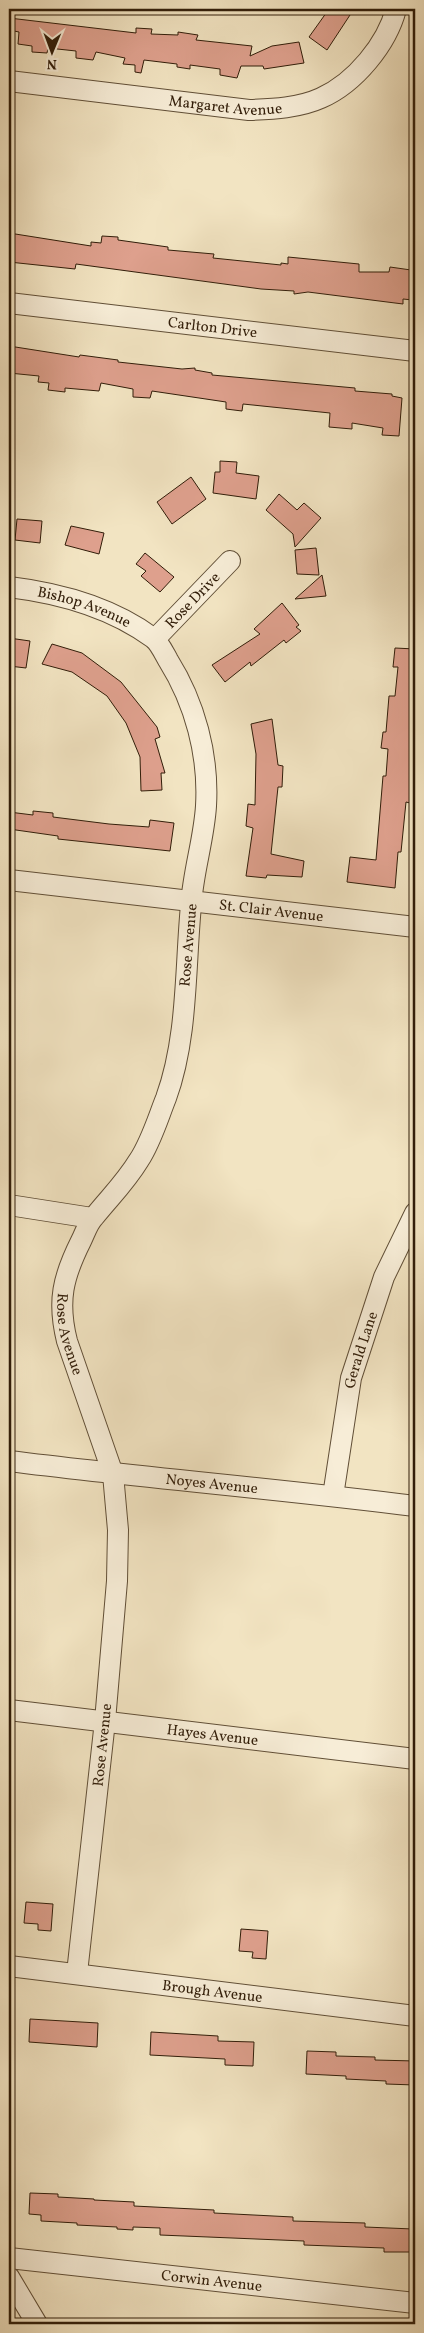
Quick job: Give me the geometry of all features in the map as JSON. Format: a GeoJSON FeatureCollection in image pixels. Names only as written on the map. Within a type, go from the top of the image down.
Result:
{"type":"FeatureCollection","features":[{"type":"Feature","properties":{"kind":"street","name":"Margaret Avenue"},"geometry":{"type":"LineString","coordinates":[[9,81],[249,110],[278,109],[321,98],[347,81],[366,62],[382,41],[396,9]]}},
{"type":"Feature","properties":{"kind":"street","name":"Carlton Drive"},"geometry":{"type":"LineString","coordinates":[[9,303],[415,351]]}},
{"type":"Feature","properties":{"kind":"street","name":"Rose Drive"},"geometry":{"type":"LineString","coordinates":[[155,639],[230,561]]}},
{"type":"Feature","properties":{"kind":"street","name":"Bishop Avenue"},"geometry":{"type":"LineString","coordinates":[[9,587],[36,590],[80,601],[120,619],[155,639]]}},
{"type":"Feature","properties":{"kind":"street","name":"Rose Avenue"},"geometry":{"type":"LineString","coordinates":[[77,1973],[105,1721],[117,1581],[118,1530],[113,1474],[67,1341],[62,1318],[62,1291],[71,1261],[92,1218],[120,1189],[141,1158],[175,1068],[181,1030],[191,901],[206,807],[205,759],[183,684],[155,639]]}},
{"type":"Feature","properties":{"kind":"street","name":"St. Clair Avenue"},"geometry":{"type":"LineString","coordinates":[[9,880],[415,926]]}},
{"type":"Feature","properties":{"kind":"street"},"geometry":{"type":"LineString","coordinates":[[9,1206],[92,1218]]}},
{"type":"Feature","properties":{"kind":"street","name":"Gerald Lane"},"geometry":{"type":"LineString","coordinates":[[333,1496],[351,1378],[384,1277],[415,1213]]}},
{"type":"Feature","properties":{"kind":"street","name":"Noyes Avenue"},"geometry":{"type":"LineString","coordinates":[[9,1461],[415,1506]]}},
{"type":"Feature","properties":{"kind":"street","name":"Hayes Avenue"},"geometry":{"type":"LineString","coordinates":[[9,1710],[415,1758]]}},
{"type":"Feature","properties":{"kind":"street","name":"Brough Avenue"},"geometry":{"type":"LineString","coordinates":[[9,1966],[415,2016]]}},
{"type":"Feature","properties":{"kind":"street","name":"Corwin Avenue"},"geometry":{"type":"LineString","coordinates":[[9,2258],[415,2303]]}},
{"type":"Feature","properties":{"kind":"street"},"geometry":{"type":"LineString","coordinates":[[9,2277],[37,2324]]}},
{"type":"Feature","properties":{"kind":"building"},"geometry":{"type":"Polygon","coordinates":[[[329,9],[342,9],[350,15],[327,50],[309,37],[329,9]]]}},
{"type":"Feature","properties":{"kind":"building"},"geometry":{"type":"Polygon","coordinates":[[[9,18],[136,33],[136,28],[152,29],[151,34],[178,35],[178,32],[198,35],[196,40],[252,46],[250,56],[272,46],[299,42],[304,63],[264,69],[263,66],[241,66],[237,78],[220,75],[220,69],[190,65],[190,69],[177,67],[177,64],[144,60],[141,73],[135,72],[135,65],[123,64],[125,58],[96,52],[93,60],[76,58],[76,51],[48,48],[47,53],[32,52],[32,46],[18,44],[19,32],[9,30],[9,18]]]}},
{"type":"Feature","properties":{"kind":"building"},"geometry":{"type":"Polygon","coordinates":[[[9,233],[91,246],[91,242],[101,243],[102,236],[118,237],[118,240],[168,247],[168,250],[214,254],[213,258],[281,265],[281,263],[288,264],[288,257],[359,264],[359,272],[389,272],[390,267],[411,270],[411,278],[415,280],[413,300],[403,299],[403,304],[308,292],[294,294],[294,291],[261,289],[76,264],[75,269],[9,262],[9,233]]]}},
{"type":"Feature","properties":{"kind":"building"},"geometry":{"type":"Polygon","coordinates":[[[9,346],[79,357],[80,355],[118,360],[118,362],[182,369],[195,368],[195,370],[212,373],[212,375],[355,388],[355,391],[392,394],[392,396],[402,398],[399,436],[382,435],[383,428],[352,423],[352,429],[329,427],[330,413],[243,404],[242,411],[226,409],[226,402],[152,391],[150,398],[133,397],[133,389],[101,383],[99,391],[65,388],[65,392],[48,390],[49,383],[38,382],[39,376],[9,373],[9,346]]]}},
{"type":"Feature","properties":{"kind":"building"},"geometry":{"type":"Polygon","coordinates":[[[220,461],[237,462],[236,473],[259,476],[256,499],[213,493],[215,472],[220,472],[220,461]]]}},
{"type":"Feature","properties":{"kind":"building"},"geometry":{"type":"Polygon","coordinates":[[[191,477],[206,499],[172,524],[157,502],[191,477]]]}},
{"type":"Feature","properties":{"kind":"building"},"geometry":{"type":"Polygon","coordinates":[[[279,494],[297,510],[304,503],[321,518],[295,547],[293,534],[266,510],[279,494]]]}},
{"type":"Feature","properties":{"kind":"building"},"geometry":{"type":"Polygon","coordinates":[[[17,519],[42,521],[40,543],[15,540],[17,519]]]}},
{"type":"Feature","properties":{"kind":"building"},"geometry":{"type":"Polygon","coordinates":[[[71,526],[104,533],[99,554],[65,545],[71,526]]]}},
{"type":"Feature","properties":{"kind":"building"},"geometry":{"type":"Polygon","coordinates":[[[316,548],[319,575],[297,574],[295,550],[316,548]]]}},
{"type":"Feature","properties":{"kind":"building"},"geometry":{"type":"Polygon","coordinates":[[[145,553],[174,577],[160,592],[141,576],[146,571],[136,564],[145,553]]]}},
{"type":"Feature","properties":{"kind":"building"},"geometry":{"type":"Polygon","coordinates":[[[322,575],[326,596],[295,599],[322,575]]]}},
{"type":"Feature","properties":{"kind":"building"},"geometry":{"type":"Polygon","coordinates":[[[282,603],[299,625],[296,627],[301,631],[286,643],[284,640],[251,666],[250,662],[225,682],[212,665],[260,634],[254,629],[282,603]]]}},
{"type":"Feature","properties":{"kind":"building"},"geometry":{"type":"Polygon","coordinates":[[[9,638],[30,641],[26,668],[9,666],[9,638]]]}},
{"type":"Feature","properties":{"kind":"building"},"geometry":{"type":"Polygon","coordinates":[[[52,644],[82,653],[121,682],[157,727],[160,737],[155,739],[165,773],[161,773],[162,790],[141,791],[140,757],[126,723],[107,696],[72,672],[42,664],[52,644]]]}},
{"type":"Feature","properties":{"kind":"building"},"geometry":{"type":"Polygon","coordinates":[[[395,648],[415,649],[415,764],[410,803],[406,802],[401,852],[398,852],[395,888],[347,882],[350,857],[376,860],[383,776],[386,776],[388,749],[381,748],[383,732],[386,732],[389,696],[395,696],[398,667],[393,667],[395,648]]]}},
{"type":"Feature","properties":{"kind":"building"},"geometry":{"type":"Polygon","coordinates":[[[272,719],[278,765],[283,766],[282,787],[278,787],[271,854],[304,861],[302,877],[267,875],[266,878],[246,876],[253,828],[246,826],[248,804],[255,805],[256,754],[251,724],[272,719]]]}},
{"type":"Feature","properties":{"kind":"building"},"geometry":{"type":"Polygon","coordinates":[[[33,811],[53,813],[53,817],[109,824],[149,827],[150,820],[174,823],[170,851],[58,839],[58,836],[9,829],[9,812],[33,815],[33,811]]]}},
{"type":"Feature","properties":{"kind":"building"},"geometry":{"type":"Polygon","coordinates":[[[26,1902],[53,1904],[51,1931],[38,1930],[38,1924],[24,1923],[26,1902]]]}},
{"type":"Feature","properties":{"kind":"building"},"geometry":{"type":"Polygon","coordinates":[[[241,1929],[268,1931],[266,1959],[252,1958],[253,1952],[239,1951],[241,1929]]]}},
{"type":"Feature","properties":{"kind":"building"},"geometry":{"type":"Polygon","coordinates":[[[30,2019],[98,2023],[97,2047],[29,2042],[30,2019]]]}},
{"type":"Feature","properties":{"kind":"building"},"geometry":{"type":"Polygon","coordinates":[[[151,2032],[218,2036],[218,2041],[254,2042],[253,2066],[225,2065],[225,2059],[150,2055],[151,2032]]]}},
{"type":"Feature","properties":{"kind":"building"},"geometry":{"type":"Polygon","coordinates":[[[307,2051],[336,2052],[336,2056],[375,2057],[375,2060],[415,2061],[415,2085],[386,2084],[386,2081],[346,2079],[346,2076],[306,2074],[307,2051]]]}},
{"type":"Feature","properties":{"kind":"building"},"geometry":{"type":"Polygon","coordinates":[[[30,2193],[58,2194],[58,2197],[134,2202],[134,2206],[214,2210],[214,2213],[293,2217],[293,2221],[365,2223],[365,2227],[413,2229],[413,2252],[384,2252],[384,2248],[304,2245],[304,2241],[160,2235],[160,2228],[133,2227],[133,2230],[117,2229],[117,2227],[77,2225],[77,2223],[41,2221],[41,2215],[29,2214],[30,2193]]]}}]}
